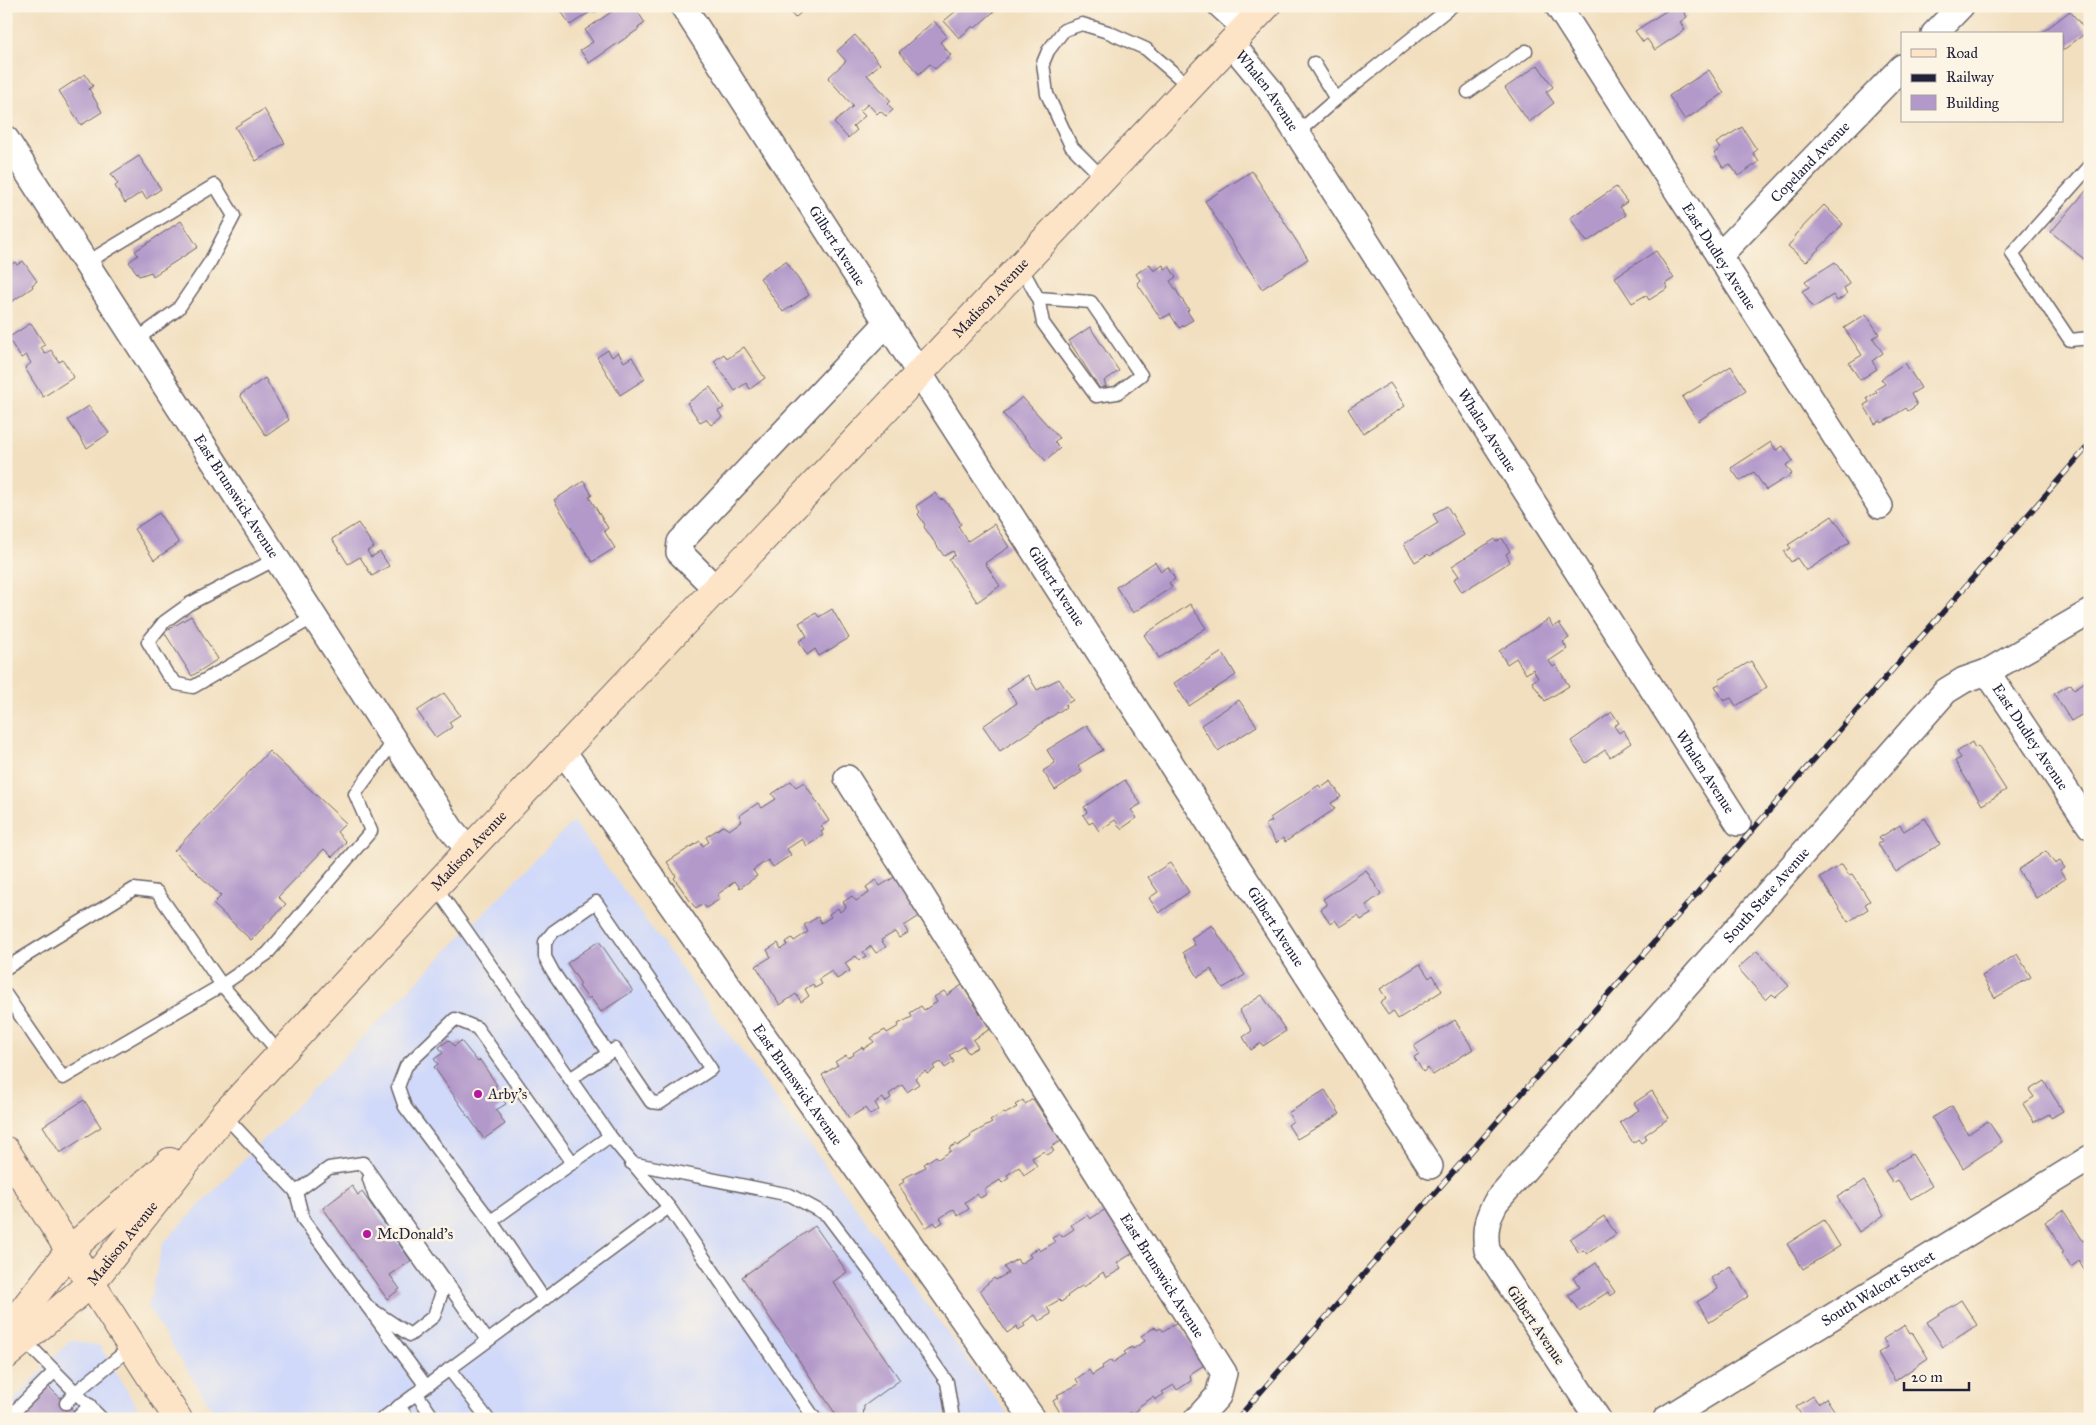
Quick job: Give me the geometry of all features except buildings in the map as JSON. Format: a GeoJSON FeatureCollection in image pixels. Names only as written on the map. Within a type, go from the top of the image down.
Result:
{"type":"FeatureCollection","features":[{"type":"Feature","properties":{"kind":"main road","name":"Madison Avenue"},"geometry":{"type":"LineString","coordinates":[[12,1342],[91,1283],[224,1115],[280,1054],[715,588],[1266,6]]}},
{"type":"Feature","properties":{"kind":"main road","name":"Madison Avenue"},"geometry":{"type":"LineString","coordinates":[[12,1342],[70,1250],[224,1115]]}},
{"type":"Feature","properties":{"kind":"main road"},"geometry":{"type":"LineString","coordinates":[[6,1151],[178,1419]]}},
{"type":"Feature","properties":{"kind":"street","name":"Gilbert Avenue"},"geometry":{"type":"LineString","coordinates":[[683,6],[1430,1166]]}},
{"type":"Feature","properties":{"kind":"street","name":"Whalen Avenue"},"geometry":{"type":"LineString","coordinates":[[1221,6],[1263,80],[1738,823]]}},
{"type":"Feature","properties":{"kind":"street","name":"East Dudley Avenue"},"geometry":{"type":"LineString","coordinates":[[1558,6],[1880,506]]}},
{"type":"Feature","properties":{"kind":"street"},"geometry":{"type":"LineString","coordinates":[[1936,32],[1961,6]]}},
{"type":"Feature","properties":{"kind":"street","name":"Copeland Avenue"},"geometry":{"type":"LineString","coordinates":[[1719,256],[1901,68]]}},
{"type":"Feature","properties":{"kind":"street","name":"East Brunswick Avenue"},"geometry":{"type":"LineString","coordinates":[[6,139],[451,829],[469,850]]}},
{"type":"Feature","properties":{"kind":"street"},"geometry":{"type":"LineString","coordinates":[[715,588],[679,552],[680,542],[887,323]]}},
{"type":"Feature","properties":{"kind":"street","name":"South State Avenue"},"geometry":{"type":"LineString","coordinates":[[1485,1227],[1496,1202],[1946,691],[1964,680],[1987,672],[2090,612]]}},
{"type":"Feature","properties":{"kind":"street","name":"East Dudley Avenue"},"geometry":{"type":"LineString","coordinates":[[1987,672],[2090,826]]}},
{"type":"Feature","properties":{"kind":"street","name":"East Brunswick Avenue"},"geometry":{"type":"LineString","coordinates":[[562,751],[1033,1419]]}},
{"type":"Feature","properties":{"kind":"street","name":"East Brunswick Avenue"},"geometry":{"type":"LineString","coordinates":[[847,778],[1224,1373],[1218,1396],[1197,1419]]}},
{"type":"Feature","properties":{"kind":"street","name":"South Walcott Street"},"geometry":{"type":"LineString","coordinates":[[1666,1419],[2090,1158]]}},
{"type":"Feature","properties":{"kind":"street","name":"Gilbert Avenue"},"geometry":{"type":"LineString","coordinates":[[1485,1227],[1487,1250],[1598,1419]]}},
{"type":"Feature","properties":{"kind":"lane"},"geometry":{"type":"LineString","coordinates":[[1297,133],[1336,99],[1452,6]]}},
{"type":"Feature","properties":{"kind":"lane"},"geometry":{"type":"LineString","coordinates":[[1103,178],[1071,146],[1047,94],[1043,63],[1048,51],[1064,30],[1082,24],[1146,49],[1190,87]]}},
{"type":"Feature","properties":{"kind":"lane"},"geometry":{"type":"LineString","coordinates":[[1468,92],[1526,51]]}},
{"type":"Feature","properties":{"kind":"lane"},"geometry":{"type":"LineString","coordinates":[[1314,63],[1336,99]]}},
{"type":"Feature","properties":{"kind":"lane"},"geometry":{"type":"LineString","coordinates":[[2090,166],[2012,254],[2070,340],[2090,338]]}},
{"type":"Feature","properties":{"kind":"lane"},"geometry":{"type":"LineString","coordinates":[[86,263],[215,185],[234,216],[230,224],[210,262],[178,309],[136,340]]}},
{"type":"Feature","properties":{"kind":"lane"},"geometry":{"type":"LineString","coordinates":[[1020,265],[1038,298],[1044,323],[1096,396],[1117,393],[1141,375],[1091,302],[1038,298]]}},
{"type":"Feature","properties":{"kind":"lane"},"geometry":{"type":"LineString","coordinates":[[276,558],[189,604],[164,622],[148,642],[167,674],[177,684],[194,687],[314,617]]}},
{"type":"Feature","properties":{"kind":"lane"},"geometry":{"type":"LineString","coordinates":[[6,995],[63,1078],[222,985],[267,954],[371,831],[355,794],[394,741]]}},
{"type":"Feature","properties":{"kind":"lane"},"geometry":{"type":"LineString","coordinates":[[435,886],[610,1136],[669,1207],[815,1419]]}},
{"type":"Feature","properties":{"kind":"lane"},"geometry":{"type":"LineString","coordinates":[[6,968],[134,889],[157,892],[222,985],[280,1054]]}},
{"type":"Feature","properties":{"kind":"lane"},"geometry":{"type":"LineString","coordinates":[[570,1079],[614,1049],[651,1102],[660,1103],[711,1069],[596,902],[553,932],[545,942],[545,957],[553,972],[608,1053]]}},
{"type":"Feature","properties":{"kind":"lane"},"geometry":{"type":"LineString","coordinates":[[544,1299],[491,1221],[405,1107],[398,1087],[406,1066],[455,1020],[477,1028],[572,1163]]}},
{"type":"Feature","properties":{"kind":"lane"},"geometry":{"type":"LineString","coordinates":[[224,1115],[296,1192],[302,1219],[368,1307],[421,1389],[434,1419]]}},
{"type":"Feature","properties":{"kind":"lane"},"geometry":{"type":"LineString","coordinates":[[491,1221],[610,1136]]}},
{"type":"Feature","properties":{"kind":"lane"},"geometry":{"type":"LineString","coordinates":[[296,1192],[329,1168],[363,1163]]}},
{"type":"Feature","properties":{"kind":"lane"},"geometry":{"type":"LineString","coordinates":[[363,1163],[375,1197],[442,1292],[434,1316],[410,1335],[368,1307]]}},
{"type":"Feature","properties":{"kind":"lane"},"geometry":{"type":"LineString","coordinates":[[363,1163],[488,1340]]}},
{"type":"Feature","properties":{"kind":"lane"},"geometry":{"type":"LineString","coordinates":[[631,1163],[790,1195],[827,1215],[947,1382],[954,1419]]}},
{"type":"Feature","properties":{"kind":"lane"},"geometry":{"type":"LineString","coordinates":[[382,1419],[669,1207]]}},
{"type":"Feature","properties":{"kind":"lane"},"geometry":{"type":"LineString","coordinates":[[12,1342],[55,1371],[102,1419]]}},
{"type":"Feature","properties":{"kind":"lane"},"geometry":{"type":"LineString","coordinates":[[66,1403],[76,1392],[132,1347]]}},
{"type":"Feature","properties":{"kind":"lane"},"geometry":{"type":"LineString","coordinates":[[449,1369],[488,1419]]}},
{"type":"Feature","properties":{"kind":"lane"},"geometry":{"type":"LineString","coordinates":[[7,1419],[55,1371]]}},
{"type":"Feature","properties":{"kind":"lane"},"geometry":{"type":"LineString","coordinates":[[79,1416],[90,1405]]}},
{"type":"Feature","properties":{"kind":"lane"},"geometry":{"type":"LineString","coordinates":[[399,1406],[408,1419]]}},
{"type":"Feature","properties":{"kind":"shaded area"},"geometry":{"type":"Polygon","coordinates":[[[573,821],[1011,1419],[218,1419],[148,1308],[163,1243],[573,821]]]}},
{"type":"Feature","properties":{"kind":"shaded area"},"geometry":{"type":"Polygon","coordinates":[[[70,1340],[100,1346],[144,1419],[6,1419],[6,1409],[70,1340]]]}},
{"type":"Feature","properties":{"kind":"railway"},"geometry":{"type":"LineString","coordinates":[[1237,1419],[2090,444]]}},
{"type":"Feature","properties":{"kind":"place","name":"Arby's"},"geometry":{"type":"Point","coordinates":[478,1094]}},
{"type":"Feature","properties":{"kind":"place","name":"McDonald's"},"geometry":{"type":"Point","coordinates":[367,1234]}}]}
